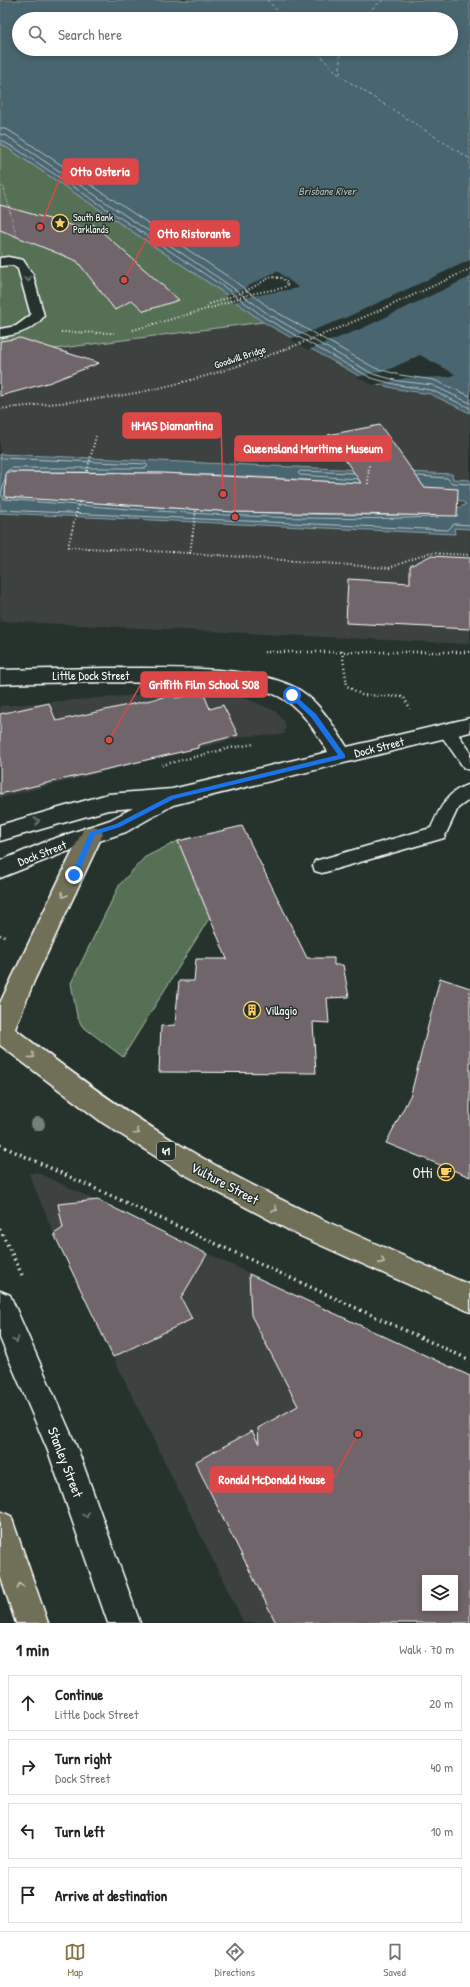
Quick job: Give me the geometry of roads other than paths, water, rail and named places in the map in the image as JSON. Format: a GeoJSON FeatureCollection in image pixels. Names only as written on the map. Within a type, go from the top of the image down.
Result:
{"type":"FeatureCollection","features":[{"type":"Feature","properties":{"kind":"main road"},"geometry":{"type":"LineString","coordinates":[[1,1031],[20,981],[74,875],[92,834]]}},
{"type":"Feature","properties":{"kind":"main road","name":"Vulture Street"},"geometry":{"type":"LineString","coordinates":[[1,1031],[98,1106],[150,1141],[200,1170],[346,1245],[470,1299]]}},
{"type":"Feature","properties":{"kind":"main road"},"geometry":{"type":"LineString","coordinates":[[0,1527],[32,1623]]}},
{"type":"Feature","properties":{"kind":"street","name":"Little Dock Street"},"geometry":{"type":"LineString","coordinates":[[0,677],[85,675],[176,676],[226,678],[257,683],[285,691],[301,702],[314,715],[342,757]]}},
{"type":"Feature","properties":{"kind":"street","name":"Dock Street"},"geometry":{"type":"LineString","coordinates":[[0,833],[108,802],[172,797],[470,725]]}},
{"type":"Feature","properties":{"kind":"street","name":"Dock Street"},"geometry":{"type":"LineString","coordinates":[[0,870],[92,834],[118,826],[172,797]]}},
{"type":"Feature","properties":{"kind":"street","name":"Stanley Street"},"geometry":{"type":"LineString","coordinates":[[0,1304],[63,1450],[117,1616]]}},
{"type":"Feature","properties":{"kind":"lane"},"geometry":{"type":"LineString","coordinates":[[0,262],[14,261],[20,263],[25,270],[38,316],[31,323],[17,331],[0,333]]}},
{"type":"Feature","properties":{"kind":"lane"},"geometry":{"type":"LineString","coordinates":[[447,731],[470,764]]}},
{"type":"Feature","properties":{"kind":"lane"},"geometry":{"type":"LineString","coordinates":[[322,866],[438,833],[451,804],[470,790]]}},
{"type":"Feature","properties":{"kind":"water","name":"Brisbane River"},"geometry":{"type":"Polygon","coordinates":[[[0,0],[470,0],[470,413],[430,394],[397,389],[370,382],[263,322],[224,293],[0,143],[0,0]]]}},
{"type":"Feature","properties":{"kind":"water"},"geometry":{"type":"Polygon","coordinates":[[[0,454],[452,474],[453,479],[470,480],[470,529],[454,528],[455,534],[0,513],[0,454]],[[11,472],[5,495],[179,509],[309,514],[428,514],[456,509],[466,504],[442,494],[409,488],[375,485],[222,475],[11,472]]]}},
{"type":"Feature","properties":{"kind":"place","name":"South Bank Parklands"},"geometry":{"type":"Point","coordinates":[60,223]}},
{"type":"Feature","properties":{"kind":"place","name":"Otto Osteria"},"geometry":{"type":"Point","coordinates":[40,227]}},
{"type":"Feature","properties":{"kind":"place","name":"Otto Ristorante"},"geometry":{"type":"Point","coordinates":[124,280]}},
{"type":"Feature","properties":{"kind":"place","name":"HMAS Diamantina"},"geometry":{"type":"Point","coordinates":[223,494]}},
{"type":"Feature","properties":{"kind":"place","name":"Queensland Maritime Museum"},"geometry":{"type":"Point","coordinates":[235,517]}},
{"type":"Feature","properties":{"kind":"place","name":"Griffith Film School S08"},"geometry":{"type":"Point","coordinates":[109,740]}},
{"type":"Feature","properties":{"kind":"place","name":"Villagio"},"geometry":{"type":"Point","coordinates":[252,1010]}},
{"type":"Feature","properties":{"kind":"place","name":"Otti"},"geometry":{"type":"Point","coordinates":[446,1172]}},
{"type":"Feature","properties":{"kind":"place","name":"Ronald McDonald House"},"geometry":{"type":"Point","coordinates":[358,1434]}}]}
